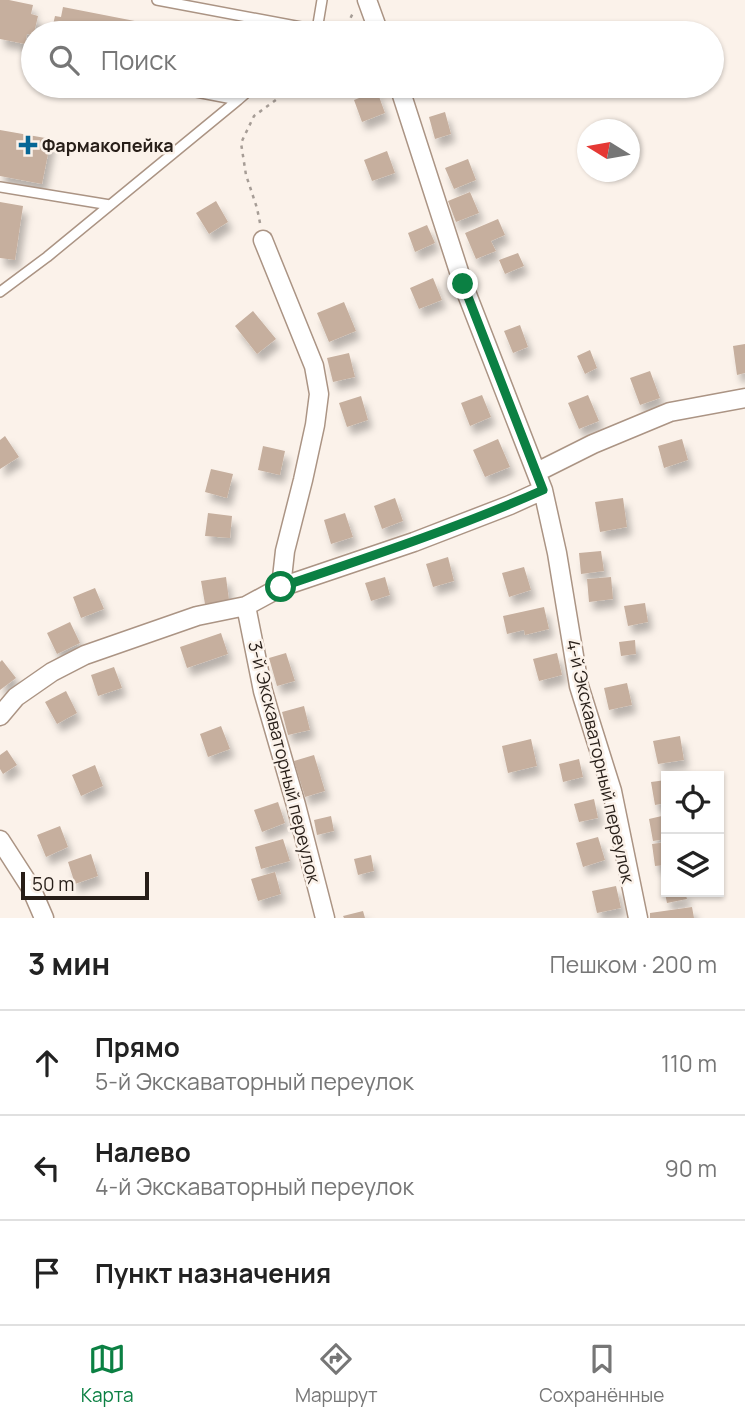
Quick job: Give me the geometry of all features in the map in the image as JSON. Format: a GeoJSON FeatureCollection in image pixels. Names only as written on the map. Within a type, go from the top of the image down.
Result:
{"type":"FeatureCollection","features":[{"type":"Feature","properties":{"kind":"street"},"geometry":{"type":"LineString","coordinates":[[360,6],[371,21]]}},
{"type":"Feature","properties":{"kind":"street","name":"4-й Экскаваторный переулок"},"geometry":{"type":"LineString","coordinates":[[402,98],[463,284],[543,490],[557,553],[579,686],[612,791],[638,918]]}},
{"type":"Feature","properties":{"kind":"street"},"geometry":{"type":"LineString","coordinates":[[263,240],[314,366],[319,394],[306,469],[285,551],[281,587]]}},
{"type":"Feature","properties":{"kind":"street"},"geometry":{"type":"LineString","coordinates":[[537,472],[593,444],[670,412],[745,398]]}},
{"type":"Feature","properties":{"kind":"street"},"geometry":{"type":"LineString","coordinates":[[0,716],[16,698],[52,672],[85,655],[197,616],[246,606],[281,587],[414,542],[543,490]]}},
{"type":"Feature","properties":{"kind":"street","name":"3-й Экскаваторный переулок"},"geometry":{"type":"LineString","coordinates":[[246,606],[263,691],[325,918]]}},
{"type":"Feature","properties":{"kind":"street"},"geometry":{"type":"LineString","coordinates":[[0,840],[32,888],[44,918]]}},
{"type":"Feature","properties":{"kind":"lane"},"geometry":{"type":"LineString","coordinates":[[157,0],[261,21]]}},
{"type":"Feature","properties":{"kind":"lane"},"geometry":{"type":"LineString","coordinates":[[317,21],[322,0]]}},
{"type":"Feature","properties":{"kind":"lane"},"geometry":{"type":"LineString","coordinates":[[228,98],[238,100]]}},
{"type":"Feature","properties":{"kind":"lane"},"geometry":{"type":"LineString","coordinates":[[0,292],[47,257],[240,98]]}},
{"type":"Feature","properties":{"kind":"lane"},"geometry":{"type":"LineString","coordinates":[[0,187],[110,205]]}},
{"type":"Feature","properties":{"kind":"path"},"geometry":{"type":"LineString","coordinates":[[351,21],[360,6]]}},
{"type":"Feature","properties":{"kind":"path"},"geometry":{"type":"LineString","coordinates":[[263,240],[257,208],[246,175],[241,143],[254,116],[279,98]]}},
{"type":"Feature","properties":{"kind":"building"},"geometry":{"type":"Polygon","coordinates":[[[0,0],[33,5],[31,14],[38,16],[37,21],[21,21],[21,43],[0,39],[0,0]]]}},
{"type":"Feature","properties":{"kind":"building"},"geometry":{"type":"Polygon","coordinates":[[[63,7],[135,21],[54,21],[55,16],[61,17],[63,7]]]}},
{"type":"Feature","properties":{"kind":"building"},"geometry":{"type":"Polygon","coordinates":[[[380,98],[385,113],[362,122],[354,100],[380,98]]]}},
{"type":"Feature","properties":{"kind":"building"},"geometry":{"type":"Polygon","coordinates":[[[445,112],[451,134],[435,139],[429,117],[445,112]]]}},
{"type":"Feature","properties":{"kind":"building"},"geometry":{"type":"Polygon","coordinates":[[[0,130],[51,139],[42,184],[0,176],[0,130]]]}},
{"type":"Feature","properties":{"kind":"building"},"geometry":{"type":"Polygon","coordinates":[[[387,151],[395,173],[372,181],[364,160],[387,151]]]}},
{"type":"Feature","properties":{"kind":"building"},"geometry":{"type":"Polygon","coordinates":[[[468,159],[476,180],[454,189],[445,168],[468,159]]]}},
{"type":"Feature","properties":{"kind":"building"},"geometry":{"type":"Polygon","coordinates":[[[470,192],[479,213],[456,222],[448,201],[470,192]]]}},
{"type":"Feature","properties":{"kind":"building"},"geometry":{"type":"Polygon","coordinates":[[[216,201],[228,222],[209,234],[196,213],[216,201]]]}},
{"type":"Feature","properties":{"kind":"building"},"geometry":{"type":"Polygon","coordinates":[[[0,202],[23,206],[15,260],[0,258],[0,202]]]}},
{"type":"Feature","properties":{"kind":"building"},"geometry":{"type":"Polygon","coordinates":[[[498,219],[505,235],[491,241],[496,251],[476,259],[465,233],[498,219]]]}},
{"type":"Feature","properties":{"kind":"building"},"geometry":{"type":"Polygon","coordinates":[[[427,225],[435,243],[415,252],[408,233],[427,225]]]}},
{"type":"Feature","properties":{"kind":"building"},"geometry":{"type":"Polygon","coordinates":[[[518,253],[524,266],[505,274],[499,260],[518,253]]]}},
{"type":"Feature","properties":{"kind":"building"},"geometry":{"type":"Polygon","coordinates":[[[433,278],[442,300],[419,309],[410,288],[433,278]]]}},
{"type":"Feature","properties":{"kind":"building"},"geometry":{"type":"Polygon","coordinates":[[[344,302],[356,331],[329,342],[317,313],[344,302]]]}},
{"type":"Feature","properties":{"kind":"building"},"geometry":{"type":"Polygon","coordinates":[[[253,311],[276,339],[257,354],[235,326],[253,311]]]}},
{"type":"Feature","properties":{"kind":"building"},"geometry":{"type":"Polygon","coordinates":[[[520,325],[528,347],[513,353],[504,331],[520,325]]]}},
{"type":"Feature","properties":{"kind":"building"},"geometry":{"type":"Polygon","coordinates":[[[745,344],[745,373],[737,375],[733,346],[745,344]]]}},
{"type":"Feature","properties":{"kind":"building"},"geometry":{"type":"Polygon","coordinates":[[[590,350],[597,368],[585,374],[577,356],[590,350]]]}},
{"type":"Feature","properties":{"kind":"building"},"geometry":{"type":"Polygon","coordinates":[[[349,353],[355,377],[333,382],[327,358],[349,353]]]}},
{"type":"Feature","properties":{"kind":"building"},"geometry":{"type":"Polygon","coordinates":[[[650,371],[660,398],[640,405],[630,378],[650,371]]]}},
{"type":"Feature","properties":{"kind":"building"},"geometry":{"type":"Polygon","coordinates":[[[482,395],[491,417],[470,426],[461,403],[482,395]]]}},
{"type":"Feature","properties":{"kind":"building"},"geometry":{"type":"Polygon","coordinates":[[[588,395],[599,421],[579,429],[568,403],[588,395]]]}},
{"type":"Feature","properties":{"kind":"building"},"geometry":{"type":"Polygon","coordinates":[[[361,396],[368,420],[347,427],[339,403],[361,396]]]}},
{"type":"Feature","properties":{"kind":"building"},"geometry":{"type":"Polygon","coordinates":[[[5,436],[19,457],[0,469],[0,440],[5,436]]]}},
{"type":"Feature","properties":{"kind":"building"},"geometry":{"type":"Polygon","coordinates":[[[498,439],[510,467],[485,477],[473,450],[498,439]]]}},
{"type":"Feature","properties":{"kind":"building"},"geometry":{"type":"Polygon","coordinates":[[[682,439],[688,460],[664,468],[658,446],[682,439]]]}},
{"type":"Feature","properties":{"kind":"building"},"geometry":{"type":"Polygon","coordinates":[[[263,446],[285,451],[280,475],[258,470],[263,446]]]}},
{"type":"Feature","properties":{"kind":"building"},"geometry":{"type":"Polygon","coordinates":[[[211,469],[233,474],[227,498],[205,492],[211,469]]]}},
{"type":"Feature","properties":{"kind":"building"},"geometry":{"type":"Polygon","coordinates":[[[395,498],[403,521],[382,529],[374,506],[395,498]]]}},
{"type":"Feature","properties":{"kind":"building"},"geometry":{"type":"Polygon","coordinates":[[[623,498],[627,527],[600,532],[595,502],[623,498]]]}},
{"type":"Feature","properties":{"kind":"building"},"geometry":{"type":"Polygon","coordinates":[[[208,513],[232,516],[230,538],[205,536],[208,513]]]}},
{"type":"Feature","properties":{"kind":"building"},"geometry":{"type":"Polygon","coordinates":[[[345,513],[353,537],[331,544],[324,520],[345,513]]]}},
{"type":"Feature","properties":{"kind":"building"},"geometry":{"type":"Polygon","coordinates":[[[601,551],[604,571],[581,574],[579,553],[601,551]]]}},
{"type":"Feature","properties":{"kind":"building"},"geometry":{"type":"Polygon","coordinates":[[[448,557],[454,581],[433,587],[426,564],[448,557]]]}},
{"type":"Feature","properties":{"kind":"building"},"geometry":{"type":"Polygon","coordinates":[[[524,567],[531,590],[509,597],[502,573],[524,567]]]}},
{"type":"Feature","properties":{"kind":"building"},"geometry":{"type":"Polygon","coordinates":[[[226,577],[229,600],[205,604],[201,581],[226,577]]]}},
{"type":"Feature","properties":{"kind":"building"},"geometry":{"type":"Polygon","coordinates":[[[385,577],[390,595],[371,601],[365,583],[385,577]]]}},
{"type":"Feature","properties":{"kind":"building"},"geometry":{"type":"Polygon","coordinates":[[[611,577],[613,599],[589,602],[587,579],[611,577]]]}},
{"type":"Feature","properties":{"kind":"building"},"geometry":{"type":"Polygon","coordinates":[[[95,588],[104,609],[81,618],[73,597],[95,588]]]}},
{"type":"Feature","properties":{"kind":"building"},"geometry":{"type":"Polygon","coordinates":[[[645,603],[648,622],[628,626],[624,606],[645,603]]]}},
{"type":"Feature","properties":{"kind":"building"},"geometry":{"type":"Polygon","coordinates":[[[544,607],[549,629],[525,635],[524,630],[507,634],[503,616],[544,607]]]}},
{"type":"Feature","properties":{"kind":"building"},"geometry":{"type":"Polygon","coordinates":[[[70,622],[80,643],[57,654],[47,633],[70,622]]]}},
{"type":"Feature","properties":{"kind":"building"},"geometry":{"type":"Polygon","coordinates":[[[221,633],[228,654],[187,668],[180,647],[221,633]]]}},
{"type":"Feature","properties":{"kind":"building"},"geometry":{"type":"Polygon","coordinates":[[[635,640],[636,654],[621,656],[619,642],[635,640]]]}},
{"type":"Feature","properties":{"kind":"building"},"geometry":{"type":"Polygon","coordinates":[[[286,653],[295,681],[277,686],[269,658],[286,653]]]}},
{"type":"Feature","properties":{"kind":"building"},"geometry":{"type":"Polygon","coordinates":[[[557,653],[562,675],[539,681],[533,659],[557,653]]]}},
{"type":"Feature","properties":{"kind":"building"},"geometry":{"type":"Polygon","coordinates":[[[2,660],[16,678],[0,690],[0,662],[2,660]]]}},
{"type":"Feature","properties":{"kind":"building"},"geometry":{"type":"Polygon","coordinates":[[[114,667],[122,688],[98,696],[91,675],[114,667]]]}},
{"type":"Feature","properties":{"kind":"building"},"geometry":{"type":"Polygon","coordinates":[[[627,683],[632,705],[609,710],[604,688],[627,683]]]}},
{"type":"Feature","properties":{"kind":"building"},"geometry":{"type":"Polygon","coordinates":[[[66,691],[77,713],[57,724],[45,702],[66,691]]]}},
{"type":"Feature","properties":{"kind":"building"},"geometry":{"type":"Polygon","coordinates":[[[304,706],[310,730],[288,735],[282,712],[304,706]]]}},
{"type":"Feature","properties":{"kind":"building"},"geometry":{"type":"Polygon","coordinates":[[[221,726],[230,749],[208,757],[200,734],[221,726]]]}},
{"type":"Feature","properties":{"kind":"building"},"geometry":{"type":"Polygon","coordinates":[[[680,736],[684,760],[658,764],[653,741],[680,736]]]}},
{"type":"Feature","properties":{"kind":"building"},"geometry":{"type":"Polygon","coordinates":[[[531,739],[537,766],[508,773],[502,746],[531,739]]]}},
{"type":"Feature","properties":{"kind":"building"},"geometry":{"type":"Polygon","coordinates":[[[7,750],[17,765],[3,774],[0,769],[0,755],[7,750]]]}},
{"type":"Feature","properties":{"kind":"building"},"geometry":{"type":"Polygon","coordinates":[[[314,755],[325,791],[305,797],[294,761],[314,755]]]}},
{"type":"Feature","properties":{"kind":"building"},"geometry":{"type":"Polygon","coordinates":[[[579,759],[583,777],[563,782],[559,764],[579,759]]]}},
{"type":"Feature","properties":{"kind":"building"},"geometry":{"type":"Polygon","coordinates":[[[95,765],[103,786],[81,796],[72,775],[95,765]]]}},
{"type":"Feature","properties":{"kind":"building"},"geometry":{"type":"Polygon","coordinates":[[[661,781],[661,804],[655,805],[651,782],[661,781]]]}},
{"type":"Feature","properties":{"kind":"building"},"geometry":{"type":"Polygon","coordinates":[[[594,799],[598,818],[579,822],[574,804],[594,799]]]}},
{"type":"Feature","properties":{"kind":"building"},"geometry":{"type":"Polygon","coordinates":[[[278,802],[285,823],[262,832],[254,810],[278,802]]]}},
{"type":"Feature","properties":{"kind":"building"},"geometry":{"type":"Polygon","coordinates":[[[331,816],[334,831],[317,835],[314,820],[331,816]]]}},
{"type":"Feature","properties":{"kind":"building"},"geometry":{"type":"Polygon","coordinates":[[[661,816],[661,840],[653,841],[649,819],[661,816]]]}},
{"type":"Feature","properties":{"kind":"building"},"geometry":{"type":"Polygon","coordinates":[[[60,826],[68,847],[46,857],[37,835],[60,826]]]}},
{"type":"Feature","properties":{"kind":"building"},"geometry":{"type":"Polygon","coordinates":[[[598,837],[605,860],[583,867],[576,843],[598,837]]]}},
{"type":"Feature","properties":{"kind":"building"},"geometry":{"type":"Polygon","coordinates":[[[283,839],[290,861],[261,869],[255,847],[283,839]]]}},
{"type":"Feature","properties":{"kind":"building"},"geometry":{"type":"Polygon","coordinates":[[[661,843],[661,865],[655,866],[652,844],[661,843]]]}},
{"type":"Feature","properties":{"kind":"building"},"geometry":{"type":"Polygon","coordinates":[[[91,854],[98,876],[75,884],[68,862],[91,854]]]}},
{"type":"Feature","properties":{"kind":"building"},"geometry":{"type":"Polygon","coordinates":[[[371,855],[374,871],[358,875],[354,859],[371,855]]]}},
{"type":"Feature","properties":{"kind":"building"},"geometry":{"type":"Polygon","coordinates":[[[275,872],[281,894],[258,901],[251,879],[275,872]]]}},
{"type":"Feature","properties":{"kind":"building"},"geometry":{"type":"Polygon","coordinates":[[[616,886],[621,908],[597,913],[592,891],[616,886]]]}},
{"type":"Feature","properties":{"kind":"building"},"geometry":{"type":"Polygon","coordinates":[[[666,897],[687,899],[667,903],[666,897]]]}},
{"type":"Feature","properties":{"kind":"building"},"geometry":{"type":"Polygon","coordinates":[[[692,907],[694,918],[650,918],[650,913],[692,907]]]}},
{"type":"Feature","properties":{"kind":"building"},"geometry":{"type":"Polygon","coordinates":[[[363,911],[365,918],[343,916],[363,911]]]}},
{"type":"Feature","properties":{"kind":"place","name":"Фармакопейка"},"geometry":{"type":"Point","coordinates":[28,145]}},
{"type":"Feature","properties":{"kind":"route"},"geometry":{"type":"LineString","coordinates":[[281,587],[414,542],[543,490],[463,284]]}}]}
